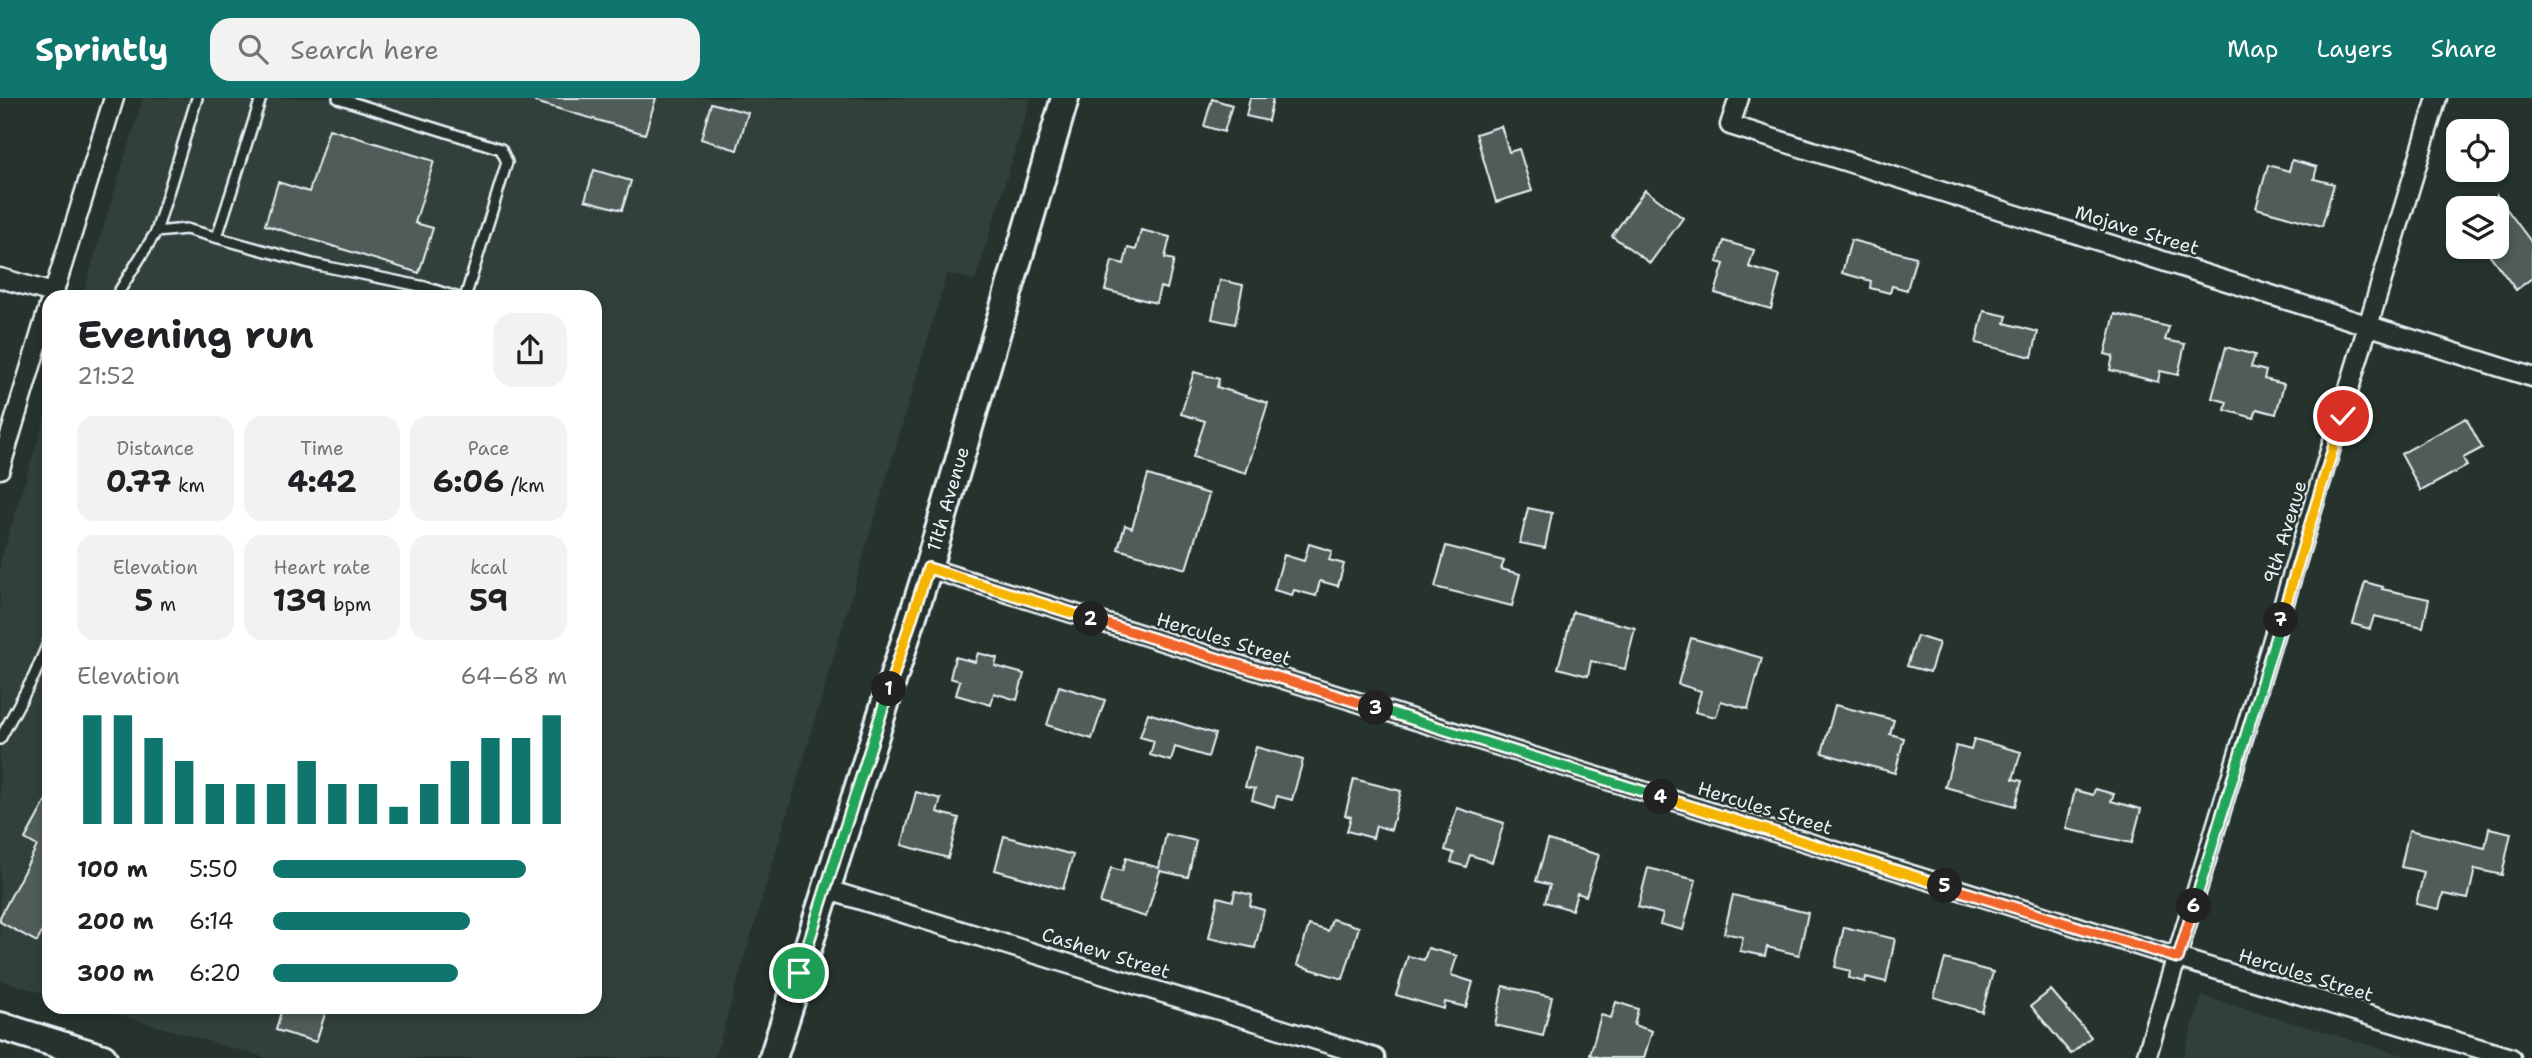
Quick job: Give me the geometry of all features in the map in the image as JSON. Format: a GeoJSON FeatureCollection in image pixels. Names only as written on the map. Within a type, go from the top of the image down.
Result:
{"type":"FeatureCollection","features":[{"type":"Feature","properties":{"kind":"main road","name":"11th Avenue"},"geometry":{"type":"LineString","coordinates":[[773,1058],[928,568],[1065,98]]}},
{"type":"Feature","properties":{"kind":"main road"},"geometry":{"type":"LineString","coordinates":[[0,1026],[103,1058]]}},
{"type":"Feature","properties":{"kind":"street"},"geometry":{"type":"LineString","coordinates":[[57,290],[114,98]]}},
{"type":"Feature","properties":{"kind":"street","name":"Mojave Street"},"geometry":{"type":"LineString","coordinates":[[1739,98],[1730,125],[2532,377]]}},
{"type":"Feature","properties":{"kind":"street","name":"9th Avenue"},"geometry":{"type":"LineString","coordinates":[[2146,1058],[2437,98]]}},
{"type":"Feature","properties":{"kind":"street"},"geometry":{"type":"LineString","coordinates":[[0,278],[42,294]]}},
{"type":"Feature","properties":{"kind":"street"},"geometry":{"type":"LineString","coordinates":[[0,469],[42,337]]}},
{"type":"Feature","properties":{"kind":"street","name":"Hercules Street"},"geometry":{"type":"LineString","coordinates":[[928,568],[2178,958],[2511,1058]]}},
{"type":"Feature","properties":{"kind":"street","name":"Cashew Street"},"geometry":{"type":"LineString","coordinates":[[825,889],[1375,1058]]}},
{"type":"Feature","properties":{"kind":"lane"},"geometry":{"type":"LineString","coordinates":[[121,290],[156,232],[197,98]]}},
{"type":"Feature","properties":{"kind":"lane"},"geometry":{"type":"LineString","coordinates":[[217,237],[261,98]]}},
{"type":"Feature","properties":{"kind":"lane"},"geometry":{"type":"LineString","coordinates":[[338,98],[500,149],[507,163],[465,290]]}},
{"type":"Feature","properties":{"kind":"lane"},"geometry":{"type":"LineString","coordinates":[[156,232],[186,229],[313,264],[435,290]]}},
{"type":"Feature","properties":{"kind":"lane"},"geometry":{"type":"LineString","coordinates":[[0,738],[42,657]]}},
{"type":"Feature","properties":{"kind":"shaded area"},"geometry":{"type":"Polygon","coordinates":[[[143,98],[1031,98],[975,281],[947,273],[715,1058],[267,1058],[116,1014],[602,1014],[602,290],[84,290],[143,98]]]}},
{"type":"Feature","properties":{"kind":"shaded area"},"geometry":{"type":"Polygon","coordinates":[[[42,427],[42,993],[0,980],[0,563],[42,427]]]}},
{"type":"Feature","properties":{"kind":"shaded area"},"geometry":{"type":"Polygon","coordinates":[[[2202,996],[2413,1058],[2183,1058],[2202,996]]]}},
{"type":"Feature","properties":{"kind":"building"},"geometry":{"type":"Polygon","coordinates":[[[536,98],[656,98],[645,134],[535,102],[536,98]]]}},
{"type":"Feature","properties":{"kind":"building"},"geometry":{"type":"Polygon","coordinates":[[[1250,98],[1273,98],[1268,121],[1246,116],[1250,98]]]}},
{"type":"Feature","properties":{"kind":"building"},"geometry":{"type":"Polygon","coordinates":[[[1212,99],[1232,105],[1224,132],[1204,126],[1212,99]]]}},
{"type":"Feature","properties":{"kind":"building"},"geometry":{"type":"Polygon","coordinates":[[[711,103],[748,113],[737,150],[701,139],[711,103]]]}},
{"type":"Feature","properties":{"kind":"building"},"geometry":{"type":"Polygon","coordinates":[[[1501,126],[1509,152],[1519,149],[1532,191],[1496,202],[1476,134],[1501,126]]]}},
{"type":"Feature","properties":{"kind":"building"},"geometry":{"type":"Polygon","coordinates":[[[329,129],[434,161],[415,223],[433,228],[419,273],[265,225],[278,182],[309,192],[329,129]]]}},
{"type":"Feature","properties":{"kind":"building"},"geometry":{"type":"Polygon","coordinates":[[[2292,160],[2317,167],[2314,179],[2334,184],[2322,226],[2256,208],[2268,165],[2289,171],[2292,160]]]}},
{"type":"Feature","properties":{"kind":"building"},"geometry":{"type":"Polygon","coordinates":[[[594,170],[631,181],[622,210],[585,200],[594,170]]]}},
{"type":"Feature","properties":{"kind":"building"},"geometry":{"type":"Polygon","coordinates":[[[1645,190],[1683,218],[1650,263],[1612,236],[1645,190]]]}},
{"type":"Feature","properties":{"kind":"building"},"geometry":{"type":"Polygon","coordinates":[[[2509,212],[2532,243],[2532,278],[2516,290],[2493,259],[2509,259],[2509,212]]]}},
{"type":"Feature","properties":{"kind":"building"},"geometry":{"type":"Polygon","coordinates":[[[1141,230],[1170,237],[1165,258],[1174,260],[1167,289],[1160,287],[1156,303],[1105,290],[1112,261],[1124,264],[1128,248],[1136,250],[1141,230]]]}},
{"type":"Feature","properties":{"kind":"building"},"geometry":{"type":"Polygon","coordinates":[[[1851,240],[1916,257],[1907,290],[1892,286],[1890,293],[1870,288],[1871,281],[1842,273],[1851,240]]]}},
{"type":"Feature","properties":{"kind":"building"},"geometry":{"type":"Polygon","coordinates":[[[1724,241],[1754,250],[1749,267],[1780,276],[1771,309],[1715,293],[1724,264],[1717,262],[1724,241]]]}},
{"type":"Feature","properties":{"kind":"building"},"geometry":{"type":"Polygon","coordinates":[[[1220,280],[1243,285],[1235,324],[1212,319],[1220,280]]]}},
{"type":"Feature","properties":{"kind":"building"},"geometry":{"type":"Polygon","coordinates":[[[1984,311],[2007,316],[2005,323],[2038,332],[2032,357],[1976,343],[1984,311]]]}},
{"type":"Feature","properties":{"kind":"building"},"geometry":{"type":"Polygon","coordinates":[[[2115,314],[2169,327],[2165,340],[2185,344],[2178,375],[2160,371],[2158,382],[2110,370],[2113,356],[2105,354],[2115,314]]]}},
{"type":"Feature","properties":{"kind":"building"},"geometry":{"type":"Polygon","coordinates":[[[2226,347],[2255,355],[2251,367],[2266,371],[2264,379],[2284,384],[2276,414],[2257,409],[2254,418],[2225,410],[2227,402],[2212,398],[2226,347]]]}},
{"type":"Feature","properties":{"kind":"building"},"geometry":{"type":"Polygon","coordinates":[[[1194,372],[1219,379],[1217,387],[1268,403],[1246,473],[1193,457],[1205,421],[1181,414],[1194,372]]]}},
{"type":"Feature","properties":{"kind":"building"},"geometry":{"type":"Polygon","coordinates":[[[2466,418],[2482,448],[2463,458],[2467,466],[2421,491],[2401,454],[2466,418]]]}},
{"type":"Feature","properties":{"kind":"building"},"geometry":{"type":"Polygon","coordinates":[[[1148,475],[1209,494],[1186,569],[1118,549],[1125,525],[1132,528],[1148,475]]]}},
{"type":"Feature","properties":{"kind":"building"},"geometry":{"type":"Polygon","coordinates":[[[1528,508],[1552,513],[1545,548],[1520,543],[1528,508]]]}},
{"type":"Feature","properties":{"kind":"building"},"geometry":{"type":"Polygon","coordinates":[[[1309,544],[1332,551],[1329,560],[1344,564],[1338,586],[1320,581],[1316,596],[1294,590],[1292,595],[1274,590],[1284,555],[1304,561],[1309,544]]]}},
{"type":"Feature","properties":{"kind":"building"},"geometry":{"type":"Polygon","coordinates":[[[1446,546],[1504,561],[1501,569],[1520,574],[1512,606],[1435,587],[1446,546]]]}},
{"type":"Feature","properties":{"kind":"building"},"geometry":{"type":"Polygon","coordinates":[[[2365,582],[2383,587],[2382,589],[2429,599],[2423,627],[2374,616],[2370,629],[2353,624],[2365,582]]]}},
{"type":"Feature","properties":{"kind":"building"},"geometry":{"type":"Polygon","coordinates":[[[1573,612],[1635,628],[1625,669],[1591,661],[1588,676],[1558,668],[1573,612]]]}},
{"type":"Feature","properties":{"kind":"building"},"geometry":{"type":"Polygon","coordinates":[[[1917,636],[1939,643],[1930,672],[1907,666],[1917,636]]]}},
{"type":"Feature","properties":{"kind":"building"},"geometry":{"type":"Polygon","coordinates":[[[1691,638],[1762,658],[1748,709],[1721,701],[1716,717],[1695,712],[1701,691],[1678,684],[1691,638]]]}},
{"type":"Feature","properties":{"kind":"building"},"geometry":{"type":"Polygon","coordinates":[[[978,653],[997,658],[995,666],[1024,674],[1017,700],[994,693],[991,705],[956,695],[960,681],[950,678],[955,657],[975,662],[978,653]]]}},
{"type":"Feature","properties":{"kind":"building"},"geometry":{"type":"Polygon","coordinates":[[[1059,686],[1105,700],[1092,739],[1047,725],[1059,686]]]}},
{"type":"Feature","properties":{"kind":"building"},"geometry":{"type":"Polygon","coordinates":[[[1835,705],[1894,720],[1890,734],[1904,738],[1895,773],[1822,753],[1835,705]]]}},
{"type":"Feature","properties":{"kind":"building"},"geometry":{"type":"Polygon","coordinates":[[[1148,713],[1215,734],[1208,757],[1175,747],[1171,761],[1150,755],[1154,741],[1140,737],[1148,713]]]}},
{"type":"Feature","properties":{"kind":"building"},"geometry":{"type":"Polygon","coordinates":[[[1974,739],[2021,752],[2013,779],[2022,781],[2015,806],[1945,787],[1956,746],[1971,750],[1974,739]]]}},
{"type":"Feature","properties":{"kind":"building"},"geometry":{"type":"Polygon","coordinates":[[[1256,747],[1303,760],[1292,800],[1277,796],[1274,807],[1252,800],[1255,789],[1245,787],[1256,747]]]}},
{"type":"Feature","properties":{"kind":"building"},"geometry":{"type":"Polygon","coordinates":[[[1354,779],[1401,791],[1391,830],[1376,826],[1373,838],[1347,831],[1351,817],[1345,815],[1354,779]]]}},
{"type":"Feature","properties":{"kind":"building"},"geometry":{"type":"Polygon","coordinates":[[[2095,789],[2114,794],[2111,801],[2141,809],[2132,843],[2066,829],[2075,790],[2093,795],[2095,789]]]}},
{"type":"Feature","properties":{"kind":"building"},"geometry":{"type":"Polygon","coordinates":[[[916,792],[941,799],[937,812],[959,818],[948,858],[902,845],[916,792]]]}},
{"type":"Feature","properties":{"kind":"building"},"geometry":{"type":"Polygon","coordinates":[[[42,808],[42,932],[37,942],[0,922],[0,917],[37,846],[25,839],[42,808]]]}},
{"type":"Feature","properties":{"kind":"building"},"geometry":{"type":"Polygon","coordinates":[[[1457,808],[1504,823],[1492,862],[1470,855],[1466,867],[1451,862],[1454,853],[1445,850],[1457,808]]]}},
{"type":"Feature","properties":{"kind":"building"},"geometry":{"type":"Polygon","coordinates":[[[2489,828],[2511,833],[2502,875],[2475,869],[2468,899],[2443,894],[2439,909],[2416,904],[2424,872],[2401,867],[2409,830],[2485,848],[2489,828]]]}},
{"type":"Feature","properties":{"kind":"building"},"geometry":{"type":"Polygon","coordinates":[[[1166,834],[1196,841],[1188,877],[1160,871],[1146,917],[1100,903],[1111,868],[1122,871],[1126,858],[1159,868],[1166,834]]]}},
{"type":"Feature","properties":{"kind":"building"},"geometry":{"type":"Polygon","coordinates":[[[1004,836],[1073,855],[1063,889],[995,870],[1004,836]]]}},
{"type":"Feature","properties":{"kind":"building"},"geometry":{"type":"Polygon","coordinates":[[[1548,840],[1599,855],[1586,896],[1577,893],[1572,910],[1545,902],[1550,885],[1536,881],[1548,840]]]}},
{"type":"Feature","properties":{"kind":"building"},"geometry":{"type":"Polygon","coordinates":[[[1648,868],[1696,880],[1683,930],[1660,924],[1663,914],[1638,907],[1648,868]]]}},
{"type":"Feature","properties":{"kind":"building"},"geometry":{"type":"Polygon","coordinates":[[[1235,891],[1252,895],[1250,906],[1264,910],[1255,948],[1209,938],[1218,897],[1233,901],[1235,891]]]}},
{"type":"Feature","properties":{"kind":"building"},"geometry":{"type":"Polygon","coordinates":[[[1733,895],[1808,913],[1799,955],[1767,947],[1765,956],[1740,951],[1743,937],[1724,933],[1733,895]]]}},
{"type":"Feature","properties":{"kind":"building"},"geometry":{"type":"Polygon","coordinates":[[[1332,919],[1359,927],[1343,979],[1297,965],[1309,925],[1328,931],[1332,919]]]}},
{"type":"Feature","properties":{"kind":"building"},"geometry":{"type":"Polygon","coordinates":[[[1844,927],[1895,939],[1886,982],[1866,977],[1865,982],[1849,978],[1850,971],[1835,967],[1844,927]]]}},
{"type":"Feature","properties":{"kind":"building"},"geometry":{"type":"Polygon","coordinates":[[[1428,948],[1457,956],[1451,975],[1473,982],[1466,1007],[1445,1002],[1444,1009],[1396,995],[1408,956],[1424,960],[1428,948]]]}},
{"type":"Feature","properties":{"kind":"building"},"geometry":{"type":"Polygon","coordinates":[[[1945,959],[1993,972],[1982,1012],[1934,997],[1945,959]]]}},
{"type":"Feature","properties":{"kind":"building"},"geometry":{"type":"Polygon","coordinates":[[[1503,986],[1552,997],[1543,1036],[1495,1025],[1503,986]]]}},
{"type":"Feature","properties":{"kind":"building"},"geometry":{"type":"Polygon","coordinates":[[[2051,990],[2091,1037],[2071,1054],[2031,1006],[2051,990]]]}},
{"type":"Feature","properties":{"kind":"building"},"geometry":{"type":"Polygon","coordinates":[[[1616,1002],[1638,1009],[1634,1025],[1652,1031],[1644,1058],[1602,1058],[1590,1055],[1601,1015],[1611,1018],[1616,1002]]]}},
{"type":"Feature","properties":{"kind":"building"},"geometry":{"type":"Polygon","coordinates":[[[280,1014],[325,1014],[316,1042],[276,1030],[280,1014]]]}},
{"type":"Feature","properties":{"kind":"route"},"geometry":{"type":"LineString","coordinates":[[799,973],[928,568],[2178,958],[2343,416]]}}]}
